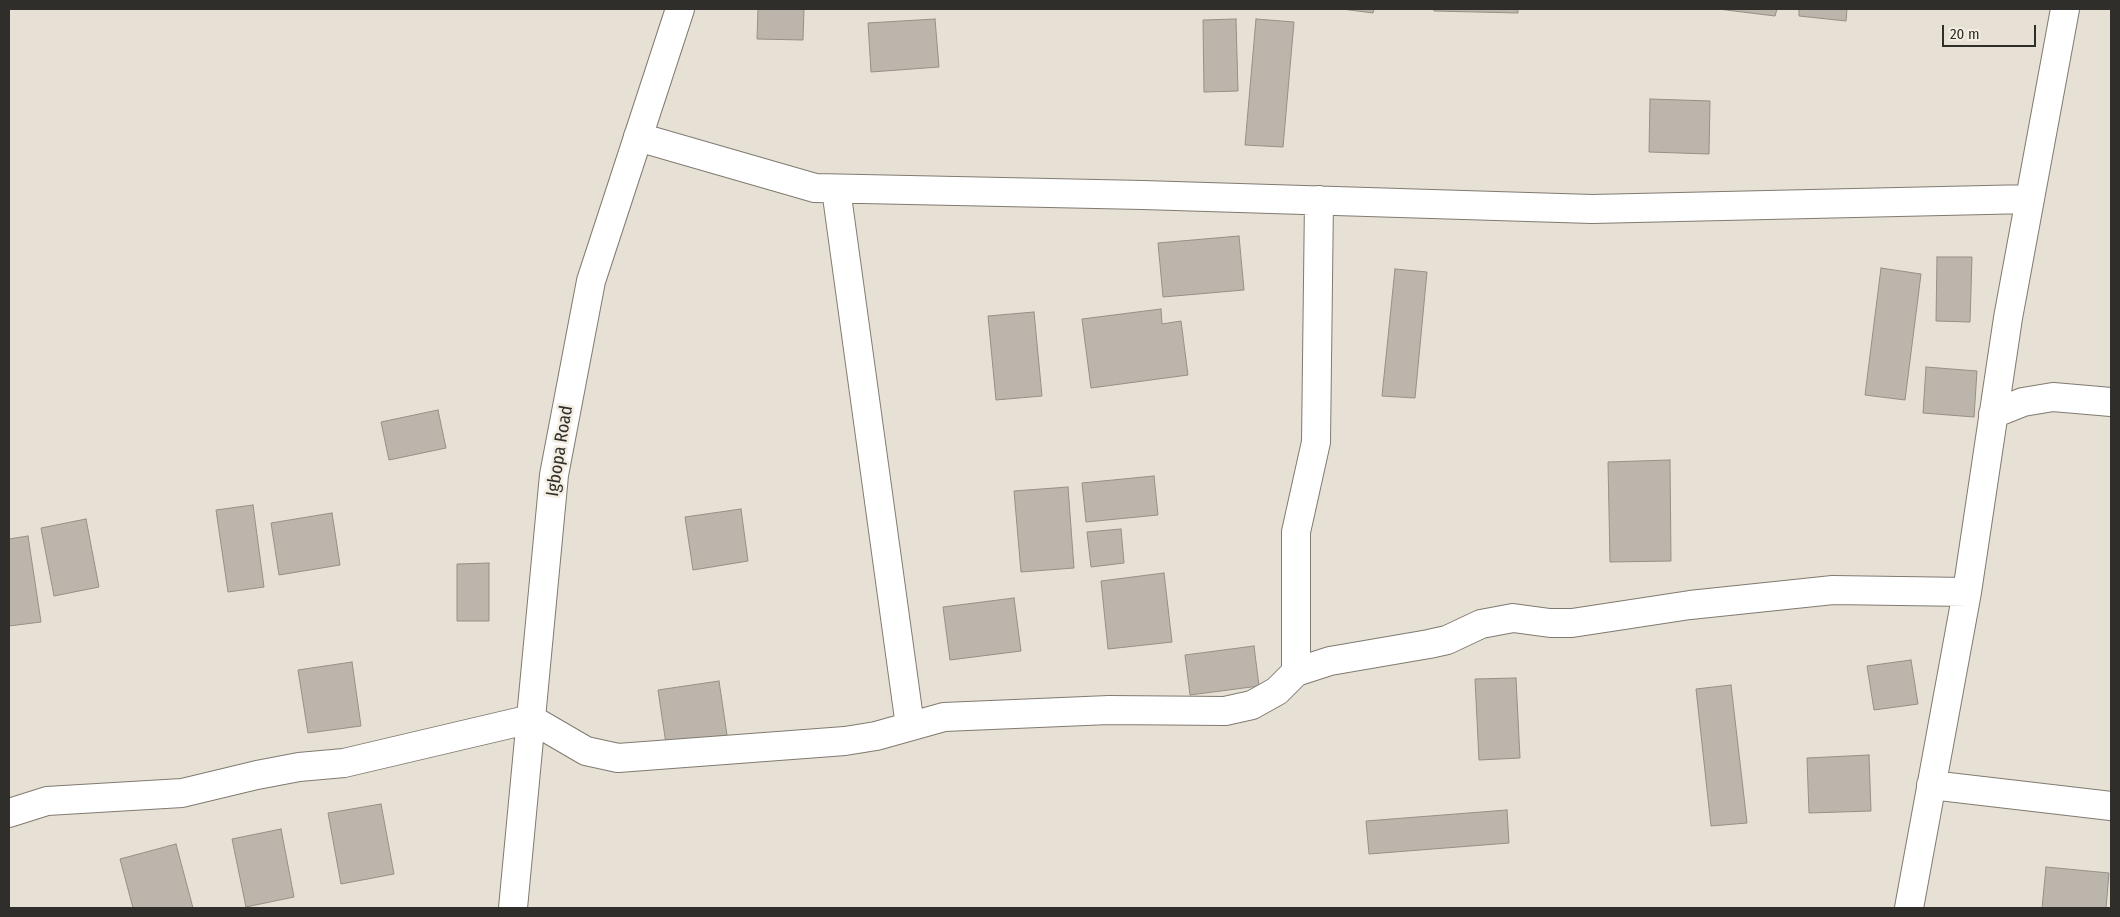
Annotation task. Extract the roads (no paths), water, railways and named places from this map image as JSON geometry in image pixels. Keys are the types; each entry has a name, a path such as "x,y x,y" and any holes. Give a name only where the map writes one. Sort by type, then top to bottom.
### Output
{"street":[{"name":"Igbopa Road","path":"513,908 556,465 591,281 680,9"},
{"path":"1909,908 1967,592 2008,318 2065,9"},
{"path":"638,137 815,188 836,189 1319,200 1592,209 2030,199"},
{"path":"836,189 910,726"},
{"path":"1296,672 1296,532 1316,442 1319,200"},
{"path":"1993,414 2023,402 2053,397 2111,402"},
{"path":"9,813 48,802 182,793 299,767 344,764 531,719 586,751 618,758 845,741 876,736 944,718 1109,710 1225,711 1252,705 1277,691 1296,672 1330,660 1447,640 1482,624 1513,618 1550,623 1572,623 1690,604 1833,590 1967,592"},
{"path":"1931,785 2111,806"}]}
